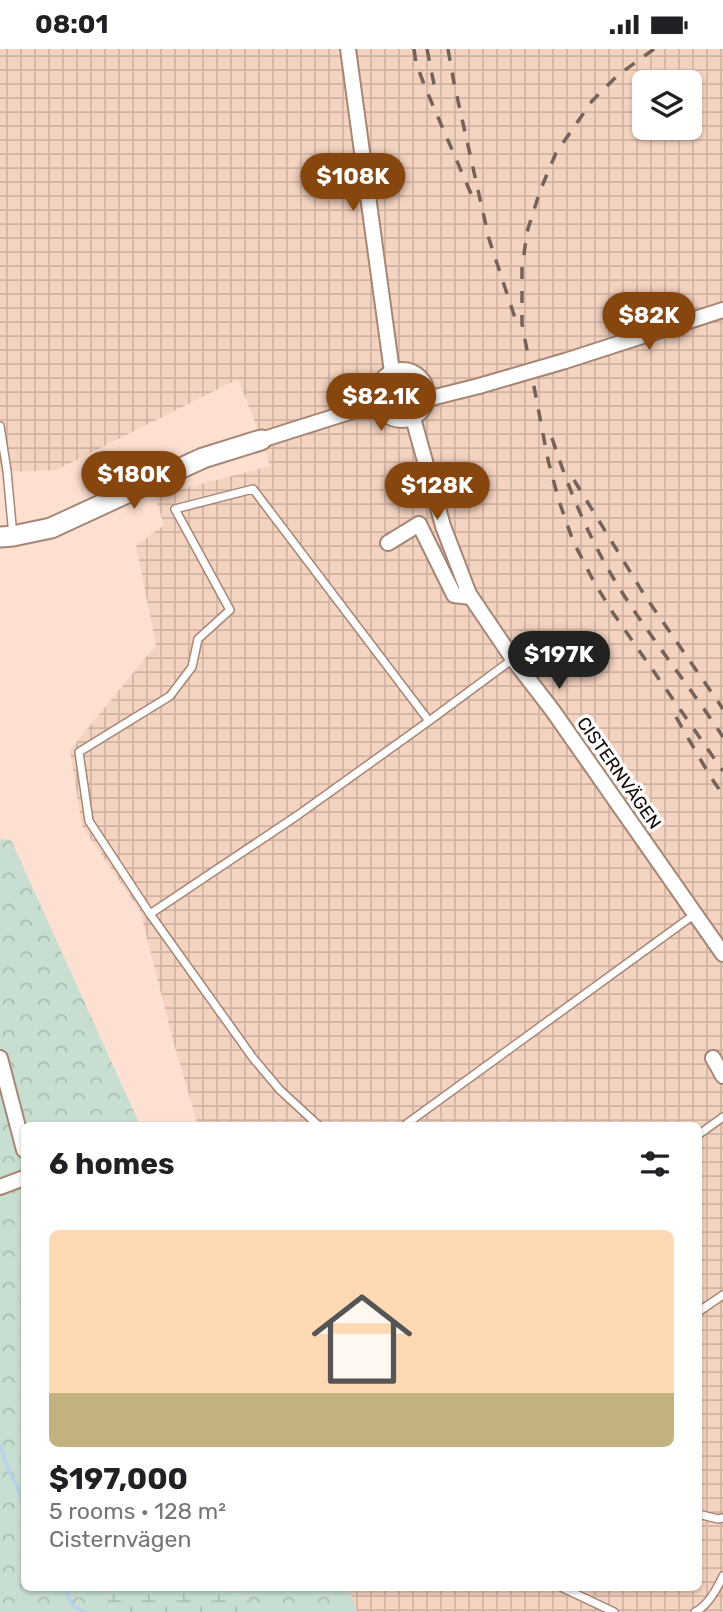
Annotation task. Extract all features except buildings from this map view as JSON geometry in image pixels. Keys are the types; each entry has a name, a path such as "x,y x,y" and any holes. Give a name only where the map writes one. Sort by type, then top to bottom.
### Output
{"main road":[{"path":"6,536 51,528 203,458 261,440"}],"street":[{"path":"348,49 392,372"},
{"path":"427,399 565,361 723,310"},
{"path":"407,371 414,373 424,384 427,399 420,413 413,418 396,420 388,417 377,403 377,388 385,376 392,372 407,371"},
{"path":"261,440 377,403"},
{"name":"CISTERNVÄGEN","path":"413,418 443,526 471,597 723,954"},
{"path":"388,543 419,524 454,595 471,597"},
{"path":"0,1058 21,1138"},
{"path":"713,1058 723,1076"},
{"path":"0,1187 21,1179"}],"lane":[{"path":"0,426 7,471 6,536"},
{"path":"315,1122 280,1090 254,1058 150,914 89,821 79,753 170,696 192,667 198,639 230,610 175,509 253,489 429,721"},
{"path":"150,914 298,815 513,659"},
{"path":"409,1122 695,913"},
{"path":"702,1132 723,1117"},
{"path":"702,1309 723,1296"},
{"path":"702,1515 723,1518"},
{"path":"695,1612 701,1609 718,1588 723,1576"},
{"path":"569,1591 614,1612"}],"shaded area":[{"path":"0,49 723,49 723,1612 357,1612 349,1591 702,1591 702,1122 197,1122 140,911 82,826 70,750 156,645 136,546 164,525 155,496 270,466 238,379 56,470 0,472"}],"green space":[{"path":"0,839 11,840 139,1122 21,1122 21,1591 111,1591 109,1612 0,1612"},
{"path":"111,1591 233,1591 270,1612 109,1612"},
{"path":"233,1591 349,1591 357,1612 270,1612"}],"waterway":[{"path":"0,1446 21,1496"},
{"path":"66,1591 73,1606 84,1612"}],"railway":[{"path":"414,49 425,87 472,196"},
{"path":"427,49 436,94"},
{"path":"448,49 489,239 517,324"},
{"path":"654,49 618,75 592,101 556,153 527,232 522,269 522,324 548,460 573,541 613,613 723,771"},
{"path":"552,438 584,521 615,581 723,737"},
{"path":"574,480 645,596 723,709"},
{"path":"676,717 723,795"}]}
